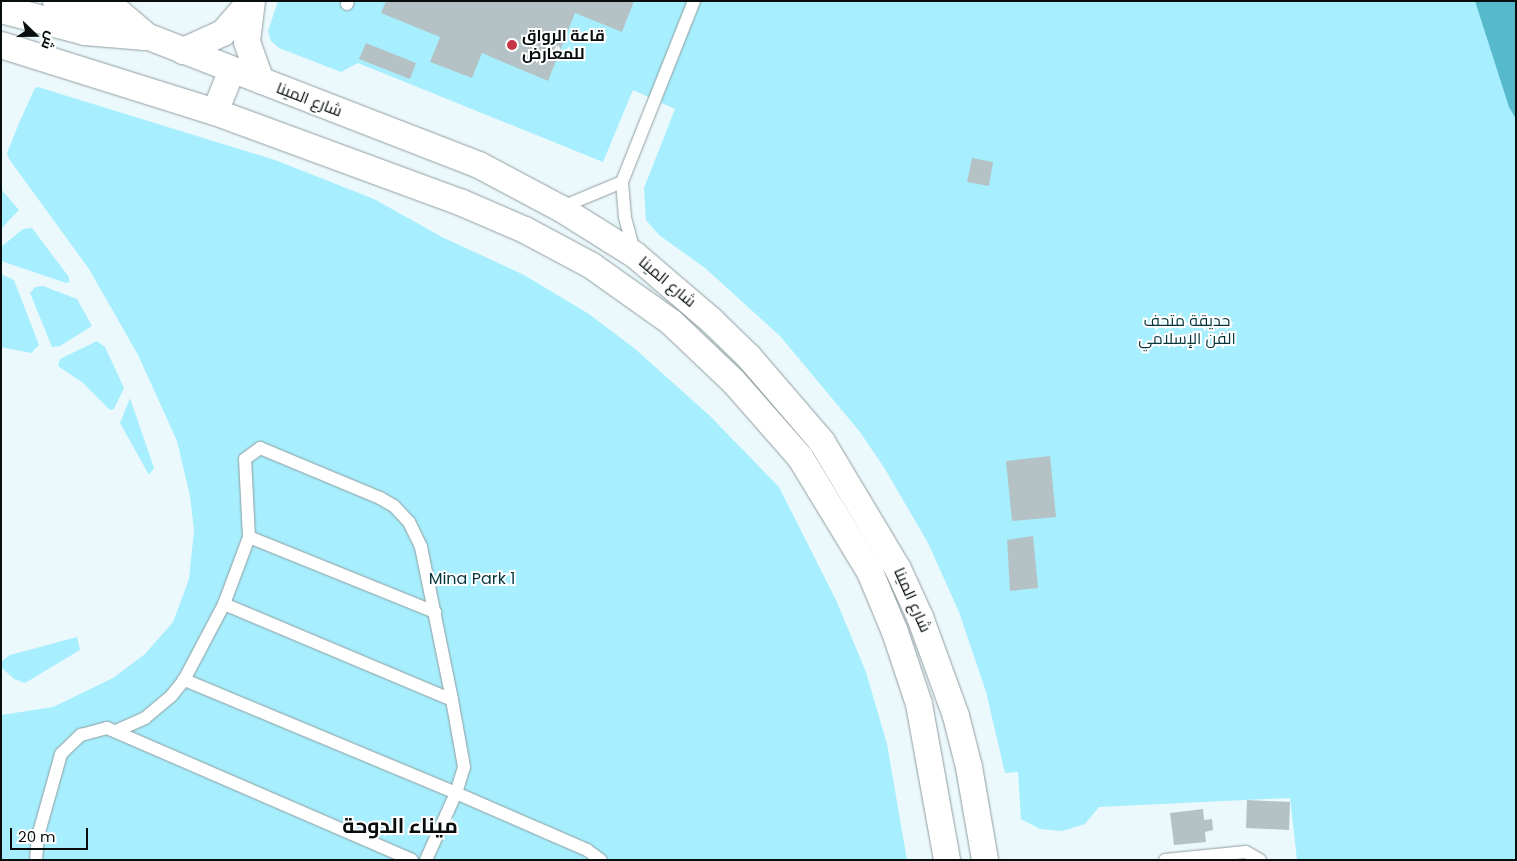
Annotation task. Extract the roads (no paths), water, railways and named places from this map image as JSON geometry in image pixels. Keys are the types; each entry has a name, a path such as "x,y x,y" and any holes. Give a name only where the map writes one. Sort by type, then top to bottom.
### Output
{"highway":[{"path":"104,1 145,36"},
{"path":"1,9 85,32 145,36"}],"street":[{"name":"شارع المينا","path":"56,1 480,166 560,208 635,255 712,321 783,395 822,442 873,523 920,617 940,666 969,767 985,860"},
{"path":"183,50 223,33 252,1"},
{"path":"252,1 247,42 261,81"},
{"name":"شارع المينا","path":"1,45 215,112 460,202 525,230 592,266 633,292 671,322 734,382 800,457 870,572 895,632 919,704 947,860"},
{"path":"215,112 232,70"}],"lane":[{"path":"635,255 625,218 622,182 694,1"},
{"path":"560,208 622,182"},
{"path":"116,731 146,718 184,680 224,604 249,537 245,459 260,448 394,506 409,522 421,547 464,767 456,793 426,860"},
{"path":"249,537 435,612"},
{"path":"224,604 452,700"},
{"path":"184,680 456,793 587,850 601,860"},
{"path":"36,860 38,836 61,754 81,735 107,728 412,860"},
{"path":"1165,860 1246,852 1260,860"}],"place":[{"name":"قاعة الرواق للمعارض","path":"512,45"}],"district":[{"name":"ميناء الدوحة","path":"400,826"}],"park label":[{"name":"حديقة متحف الفن الإسلامي","path":"1187,330"},
{"name":"Mina Park 1","path":"472,579"}]}
